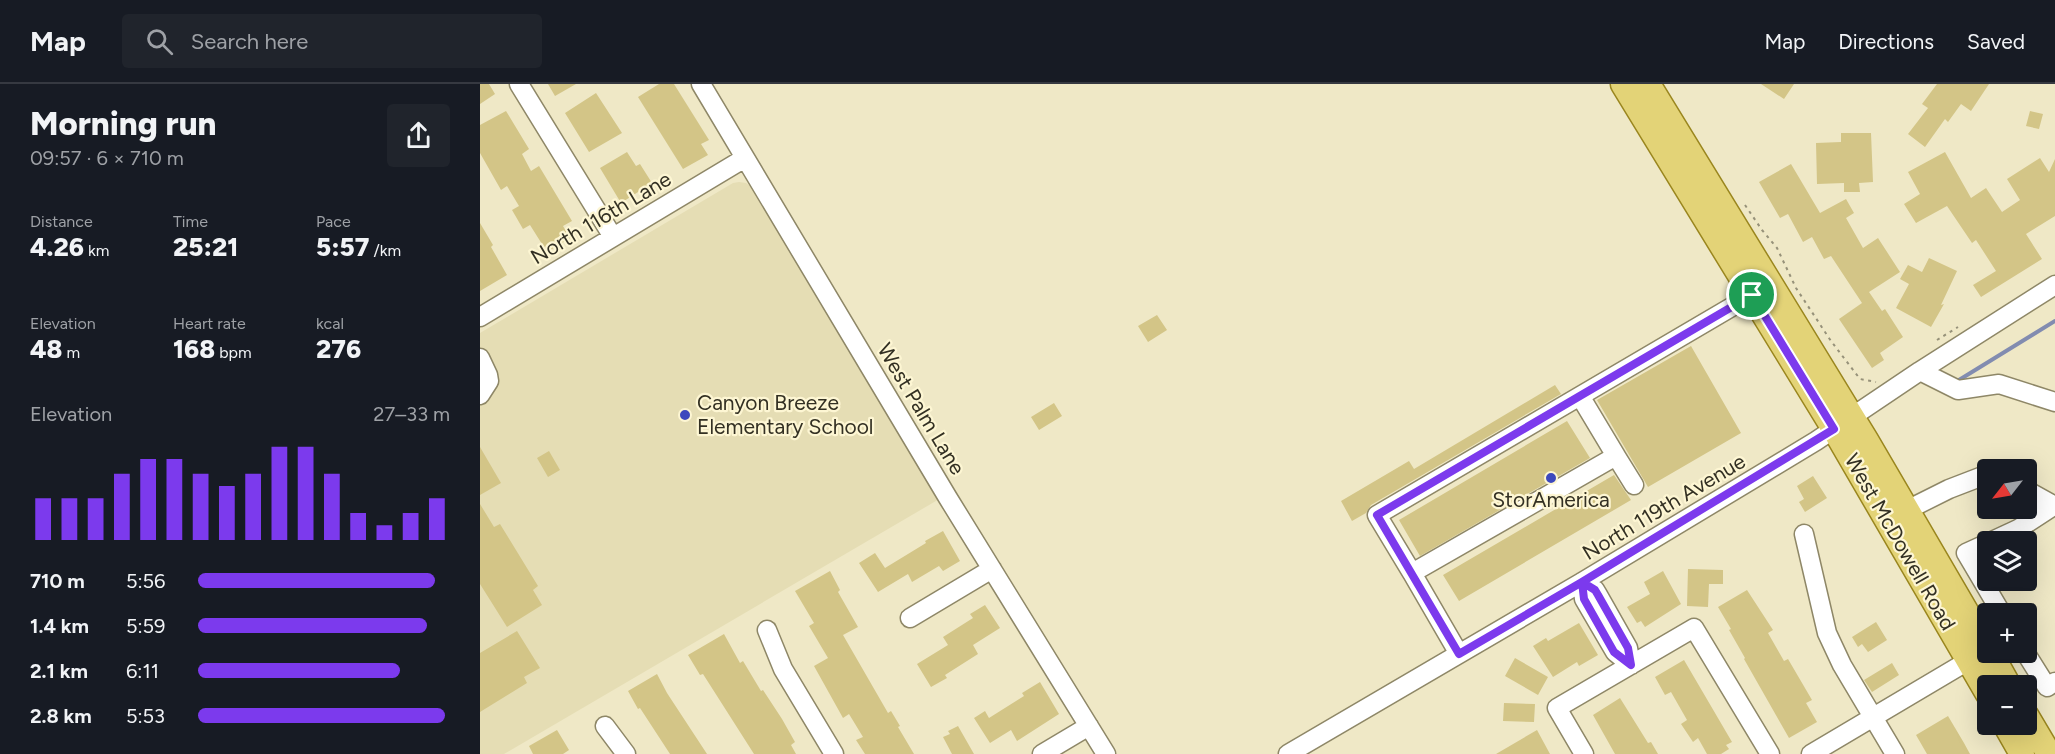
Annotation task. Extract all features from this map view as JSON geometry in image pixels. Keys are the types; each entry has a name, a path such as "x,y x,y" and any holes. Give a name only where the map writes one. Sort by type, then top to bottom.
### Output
{"main road":[{"name":"West McDowell Road","path":"1623,84 1752,295 1907,510 1977,642"},
{"name":"West McDowell Road","path":"1648,84 1743,241 1843,423 1977,643"},
{"name":"West McDowell Road","path":"1991,663 2000,675"},
{"path":"2024,735 2041,745"}],"street":[{"path":"519,84 613,237"},
{"name":"West Palm Lane","path":"701,84 992,569 1106,754"},
{"name":"North 116th Lane","path":"480,316 745,158"},
{"name":"North 119th Avenue","path":"1288,754 1582,582 1843,423 2055,285"},
{"path":"1459,654 1377,515 1752,295"},
{"path":"480,358 489,381 480,395"},
{"path":"1920,371 1958,390 1999,384 2055,402"},
{"path":"1580,396 1634,485"},
{"path":"1412,573 1616,456"},
{"path":"1907,510 1977,478"},
{"path":"2014,531 2055,506 2037,496"},
{"path":"1804,534 1827,633 1842,665 1895,754"},
{"path":"1977,547 1966,552 1977,571"},
{"path":"910,618 992,569"},
{"path":"1582,582 1584,599 1614,652 1631,665"},
{"path":"1584,754 1557,708 1694,628 1770,754"},
{"path":"767,630 783,669 834,754"},
{"path":"1811,754 1977,656"},
{"path":"2032,663 2047,687 2055,682"},
{"path":"605,726 626,754"},
{"path":"1042,754 1089,726"}],"path":[{"path":"1744,204 1777,248 1796,288 1831,341 1860,379 1876,382"},
{"path":"1931,345 1951,331 1965,325"}],"shaded area":[{"name":"Canyon Breeze Elementary School","path":"739,182 752,187 941,498 504,754 480,754 480,333 733,183"}],"building":[{"path":"480,84 489,84 495,94 480,104"},
{"path":"548,84 576,84 555,96"},
{"path":"659,84 674,84 709,140 701,144 708,155 683,169 638,97"},
{"path":"1761,84 1794,84 1784,99"},
{"path":"1937,84 1989,84 1971,111 1961,104 1948,122 1945,119 1925,147 1908,134 1928,108 1922,104"},
{"path":"596,93 622,133 589,152 565,113"},
{"path":"506,111 529,149 522,154 531,171 539,166 572,221 563,226 570,238 547,252 530,225 523,229 512,210 519,206 507,186 501,190 480,153 480,125"},
{"path":"2030,111 2043,114 2039,129 2026,126"},
{"path":"1841,133 1871,133 1873,182 1859,183 1860,192 1844,192 1844,183 1817,184 1816,143 1841,142"},
{"path":"627,152 636,166 640,164 652,183 621,203 600,168"},
{"path":"1945,152 1971,198 1986,188 2002,212 2020,200 2007,179 2040,158 2049,172 2055,159 2055,216 2026,234 2042,259 1981,297 1973,285 1996,271 1976,240 1972,243 1947,206 1916,223 1904,204 1920,194 1908,172"},
{"path":"1791,164 1820,213 1846,199 1854,213 1846,218 1863,248 1878,238 1900,272 1869,292 1882,311 1885,309 1903,337 1880,353 1884,360 1872,368 1839,319 1862,303 1831,256 1824,259 1812,237 1803,242 1788,214 1780,218 1759,182"},
{"path":"480,223 507,275 480,291"},
{"path":"1929,258 1957,271 1941,305 1944,304 1931,327 1896,308 1909,284 1900,279 1908,265 1922,272"},
{"path":"1157,315 1167,330 1148,342 1138,326"},
{"path":"1691,346 1741,433 1648,487 1597,400"},
{"path":"1555,385 1561,394 1371,505 1366,513 1352,521 1341,501 1409,461 1414,469"},
{"path":"1054,403 1062,416 1039,430 1031,417"},
{"path":"1567,421 1590,458 1420,556 1399,520"},
{"path":"480,447 501,483 480,495"},
{"path":"549,451 560,470 548,477 537,458"},
{"path":"1614,475 1631,500 1459,601 1443,575"},
{"path":"1813,476 1827,498 1805,512 1799,502 1804,499 1797,486"},
{"path":"480,504 494,527 500,524 538,586 533,590 542,605 507,627 480,584"},
{"path":"943,531 960,561 943,571 939,566 912,582 908,574 878,592 859,563 875,553 885,568"},
{"path":"1688,569 1723,570 1723,584 1709,584 1708,607 1687,606"},
{"path":"830,571 840,590 838,592 858,627 843,635 888,713 891,711 900,726 898,727 914,754 865,754 856,740 863,737 849,714 843,718 814,666 828,658 809,626 814,623 795,591"},
{"path":"1663,571 1681,604 1645,627 1641,621 1637,623 1627,607 1650,594 1644,582"},
{"path":"1747,590 1773,630 1768,633 1784,661 1788,659 1812,700 1806,703 1817,722 1789,738 1744,659 1718,607"},
{"path":"985,605 1000,628 973,645 978,654 945,675 947,678 931,687 917,664 948,645 943,637 973,618 970,614"},
{"path":"1876,622 1887,640 1868,652 1862,644 1858,647 1852,637"},
{"path":"1579,623 1598,655 1579,666 1577,662 1553,677 1533,646 1546,638 1548,641"},
{"path":"517,631 540,668 524,677 527,683 480,712 480,653"},
{"path":"724,634 740,663 743,661 761,691 763,690 782,719 795,742 791,745 796,754 754,754 703,674 700,675 688,655"},
{"path":"1515,658 1548,677 1538,695 1505,676"},
{"path":"1684,660 1732,742 1726,745 1729,749 1721,754 1707,754 1698,738 1693,742 1681,724 1687,720 1671,692 1665,695 1655,677"},
{"path":"1892,663 1899,675 1872,692 1864,680"},
{"path":"657,674 707,754 670,754 640,708 638,709 628,691"},
{"path":"1040,682 1059,714 1017,741 1011,730 990,743 974,718 985,711 989,718 1024,696 1022,693"},
{"path":"1620,698 1648,743 1651,742 1658,754 1615,754 1593,715"},
{"path":"1504,703 1535,704 1534,722 1503,721"},
{"path":"1948,716 1970,754 1927,754 1916,735"},
{"path":"958,726 974,754 952,754 943,737 950,734 948,731"},
{"path":"557,730 569,750 563,754 533,754 529,746"},
{"path":"1537,730 1550,754 1496,754"}],"waterway":[{"path":"1959,380 2055,321"}],"place":[{"name":"Canyon Breeze Elementary School","path":"685,415"},
{"name":"StorAmerica","path":"1551,478"}],"route":[{"path":"1752,295 1377,515 1459,654 1582,582 1584,599 1614,652 1631,665 1628,648 1598,595 1595,590 1582,582 1834,429 1752,295"}]}
